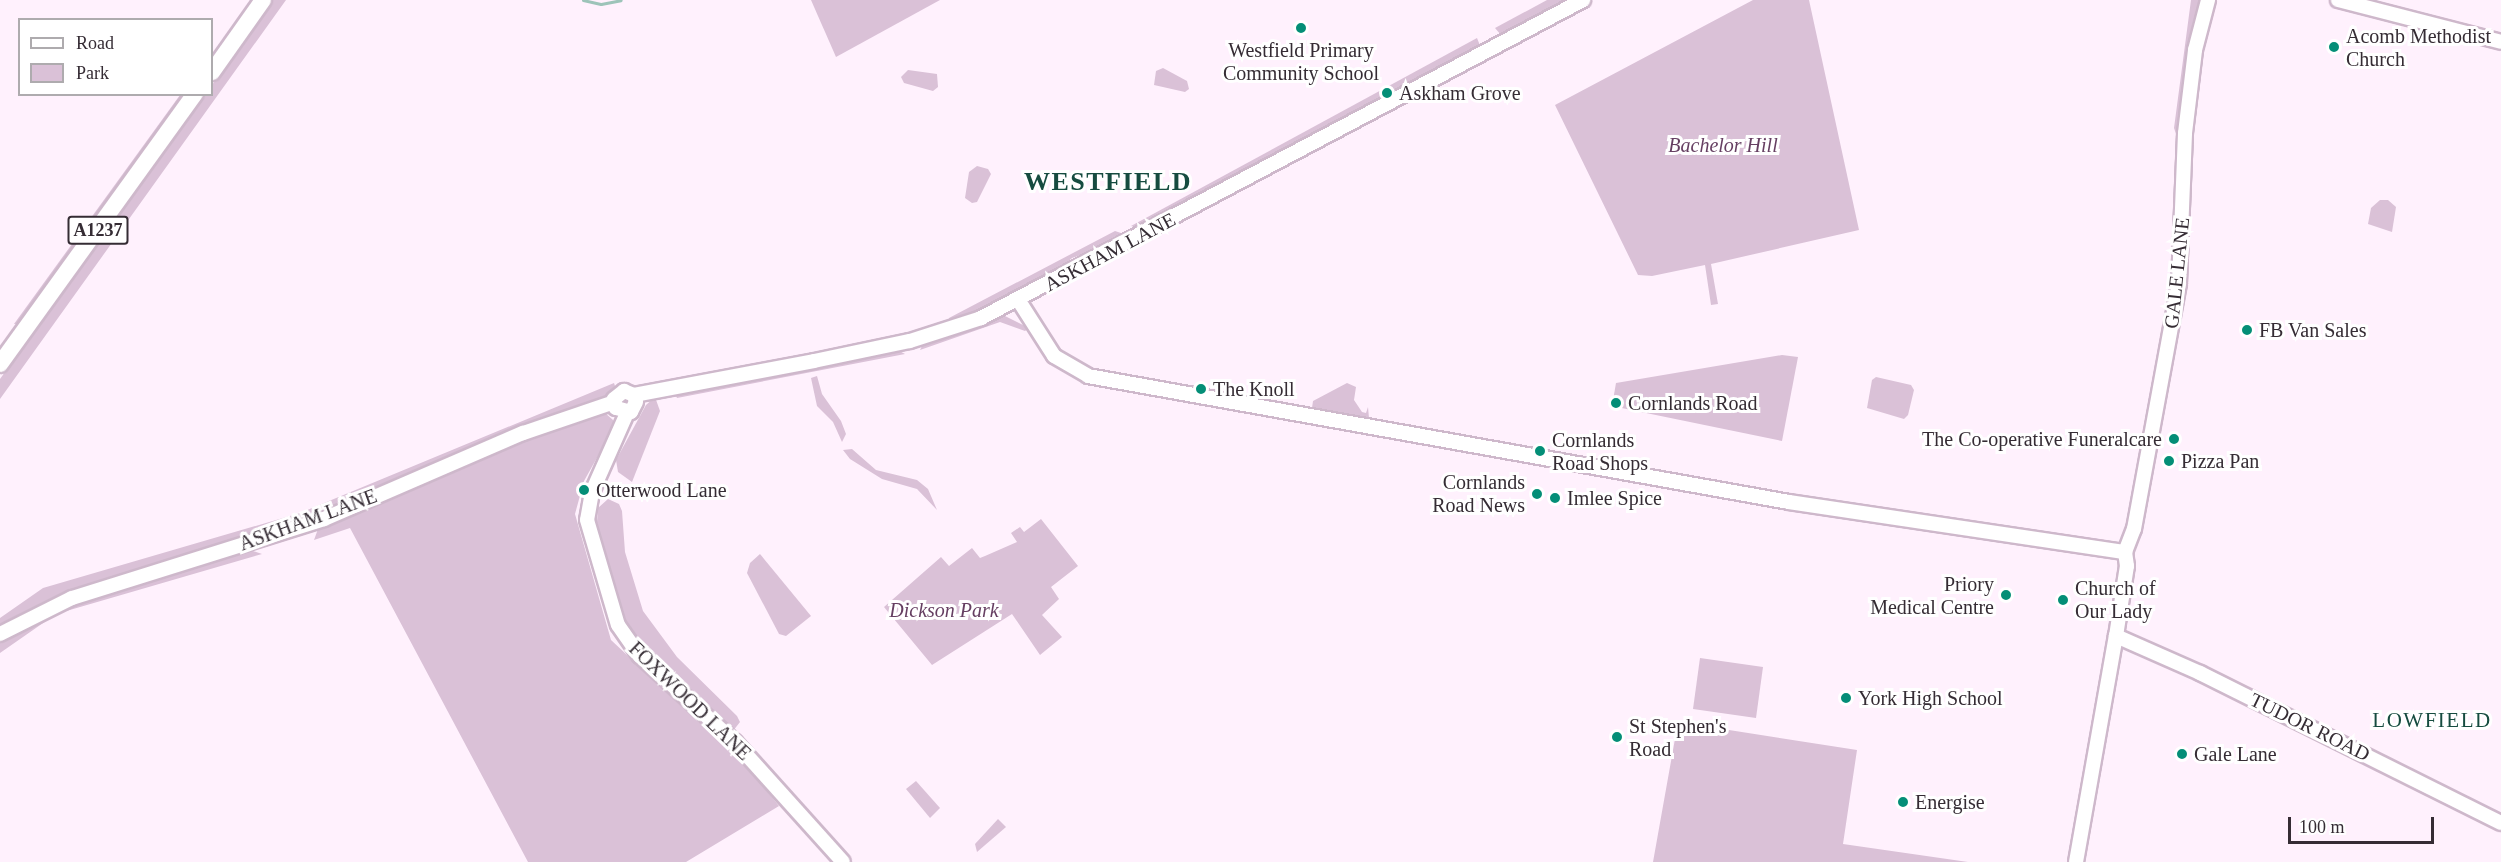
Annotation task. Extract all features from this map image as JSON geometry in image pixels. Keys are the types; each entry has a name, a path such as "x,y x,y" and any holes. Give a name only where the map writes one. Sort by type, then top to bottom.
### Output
{"highway":[{"path":"213,71 263,0"},
{"name":"A1237","path":"0,364 194,96"}],"street":[{"name":"ASKHAM LANE","path":"0,633 92,590 324,519 523,433 614,402 621,392 634,396 910,341 966,324 1019,301 1583,0"},
{"name":"GALE LANE","path":"2076,862 2116,636 2127,566 2125,552 2134,530 2179,283 2187,122 2195,50 2208,0"},
{"path":"2338,0 2501,42"},
{"path":"1019,301 1054,356 1088,376 1789,502 2125,552"},
{"path":"614,402 618,411 627,413 636,406 634,396"},
{"name":"FOXWOOD LANE","path":"627,413 592,492 587,520 618,625 640,656 735,742 843,862"},
{"name":"TUDOR ROAD","path":"2116,636 2177,661 2501,823"}],"green space":[{"path":"272,0 286,0 0,399 0,379 204,96 213,96 213,84"},
{"path":"811,0 940,0 836,57"},
{"path":"1547,0 1574,0 1509,34 1501,35 1495,28"},
{"name":"Bachelor Hill","path":"1753,0 1809,0 1859,230 1711,264 1718,304 1711,305 1705,265 1652,276 1638,275 1555,105"},
{"path":"2191,0 2200,0 2182,89 2178,140 2174,128"},
{"path":"1477,38 1481,48 1141,229 1131,226"},
{"path":"1163,68 1187,81 1189,89 1185,92 1154,85 1156,71"},
{"path":"908,70 937,74 938,87 933,91 904,83 901,77"},
{"path":"179,96 185,96 21,324 14,324"},
{"path":"977,166 988,169 991,174 977,202 972,203 965,198 969,172"},
{"path":"2380,200 2388,200 2396,207 2392,232 2368,224 2371,208"},
{"path":"1115,231 1121,233 1120,238 1107,247 1072,258 1051,277 949,326 949,318"},
{"path":"1003,315 1029,328 1025,331 1000,322 920,350 923,344"},
{"path":"896,349 905,354 677,398 675,394"},
{"path":"1782,355 1798,357 1782,441 1612,406 1616,383"},
{"path":"817,376 822,394 841,421 846,434 842,442 833,422 817,406 811,378"},
{"path":"1876,377 1911,385 1914,390 1908,415 1904,419 1867,408 1872,380"},
{"path":"614,383 616,389 603,400 332,511 84,589 0,624 0,618 43,588 300,513"},
{"path":"1347,383 1356,387 1354,400 1362,412 1366,413 1368,407 1369,418 1312,408 1313,401"},
{"path":"655,397 660,411 632,482 618,472 616,460 646,405"},
{"path":"604,412 613,420 613,429 584,481 575,514 611,640 750,770 779,806 686,862 528,862 350,528 314,540 318,529 330,523 560,425"},
{"path":"852,449 876,470 917,480 928,489 937,510 917,489 882,479 850,459 843,450"},
{"path":"608,499 619,504 622,511 625,552 643,611 677,657 737,716 740,722 733,731 633,637 620,612 596,534 598,508"},
{"name":"Dickson Park","path":"1041,519 1078,566 1051,587 1059,599 1042,615 1062,637 1040,655 1012,614 932,665 884,607 941,557 949,566 972,548 980,558 1017,542 1011,533 1020,527 1024,532"},
{"path":"247,549 262,554 56,614 0,653 0,641 54,609"},
{"path":"760,554 811,616 786,636 779,634 747,573 750,563"},
{"path":"1700,658 1763,667 1756,718 1693,709"},
{"path":"1678,722 1857,750 1843,844 1968,862 1653,862"},
{"path":"916,781 940,808 930,818 906,789"},
{"path":"998,819 1006,827 977,852 975,844"}],"waterway":[{"path":"583,0 601,4 621,0"}],"place":[{"name":"Westfield Primary Community School","path":"1301,28"},
{"name":"Acomb Methodist Church","path":"2334,47"},
{"name":"Askham Grove","path":"1387,93"},
{"name":"FB Van Sales","path":"2247,330"},
{"name":"The Knoll","path":"1201,389"},
{"name":"Cornlands Road","path":"1616,403"},
{"name":"The Co-operative Funeralcare","path":"2174,439"},
{"name":"Cornlands Road Shops","path":"1540,451"},
{"name":"Pizza Pan","path":"2169,461"},
{"name":"Otterwood Lane","path":"584,490"},
{"name":"Cornlands Road News","path":"1537,494"},
{"name":"Imlee Spice","path":"1555,498"},
{"name":"Priory Medical Centre","path":"2006,595"},
{"name":"Church of Our Lady","path":"2063,600"},
{"name":"York High School","path":"1846,698"},
{"name":"St Stephen's Road","path":"1617,737"},
{"name":"Gale Lane","path":"2182,754"},
{"name":"Energise","path":"1903,802"}],"district":[{"name":"WESTFIELD","path":"1108,182"},
{"name":"LOWFIELD","path":"2432,720"}]}
